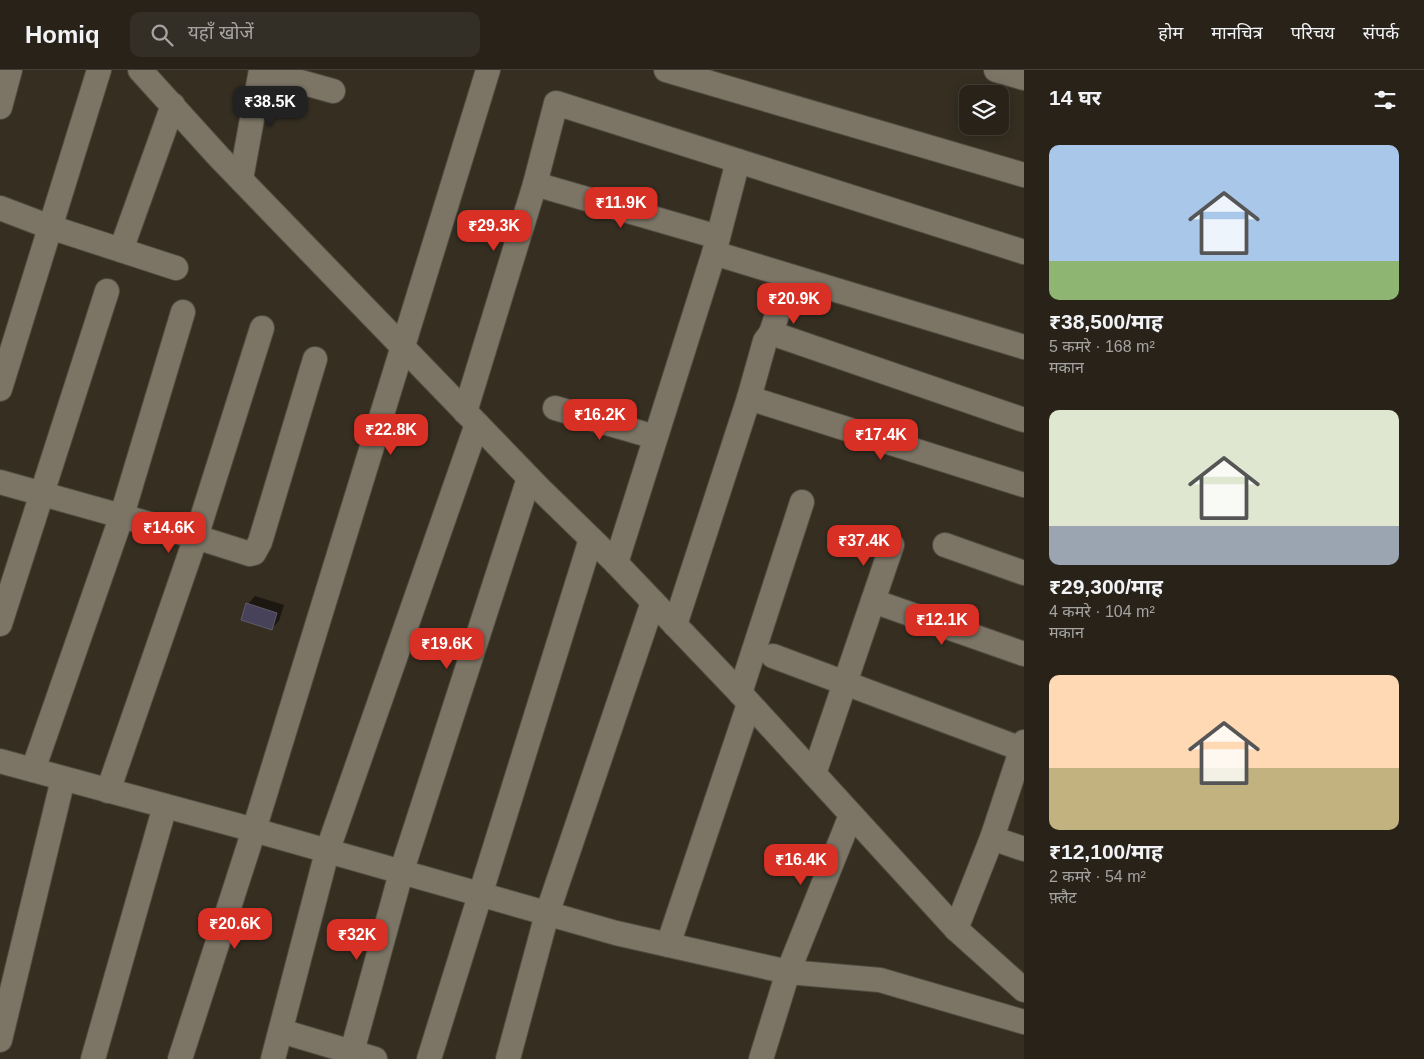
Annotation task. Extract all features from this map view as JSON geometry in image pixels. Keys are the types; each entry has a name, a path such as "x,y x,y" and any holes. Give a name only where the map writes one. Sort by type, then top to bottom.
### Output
{"street":[{"path":"0,107 10,70"},
{"path":"0,389 98,70"},
{"path":"240,179 261,70 333,91"},
{"path":"180,1059 254,830 404,348 488,70"},
{"path":"666,70 1024,175"},
{"path":"996,70 1024,78"},
{"path":"152,75 173,105 240,179 471,418 616,563 745,699 956,929 1024,990"},
{"path":"273,1059 327,852 471,418 556,103 1024,252"},
{"path":"121,250 173,105"},
{"path":"616,563 716,245 738,161"},
{"path":"535,184 1024,347"},
{"path":"0,208 50,227 176,268"},
{"path":"0,624 107,292"},
{"path":"675,625 749,398 765,341 771,333 780,306"},
{"path":"33,770 122,515 184,312"},
{"path":"108,791 196,537 262,328"},
{"path":"771,333 1024,420"},
{"path":"0,482 122,515 250,554 254,553 260,542 315,359"},
{"path":"749,398 1024,485"},
{"path":"555,408 655,437"},
{"path":"351,1056 401,873 530,478"},
{"path":"668,945 745,699 802,502"},
{"path":"430,1059 479,895 591,539"},
{"path":"814,774 892,545"},
{"path":"945,545 1024,574"},
{"path":"873,601 1024,654"},
{"path":"508,1059 547,914 653,602"},
{"path":"773,656 1023,747 992,838 956,929"},
{"path":"0,761 254,830 616,933 788,972 880,980 1024,1022"},
{"path":"0,1040 63,779"},
{"path":"93,1059 165,806"},
{"path":"761,1059 788,972 851,815"},
{"path":"992,838 1024,849"},
{"path":"281,1031 351,1056 375,1059"}],"building":[{"path":"246,603 277,613 272,630 241,620"}]}
